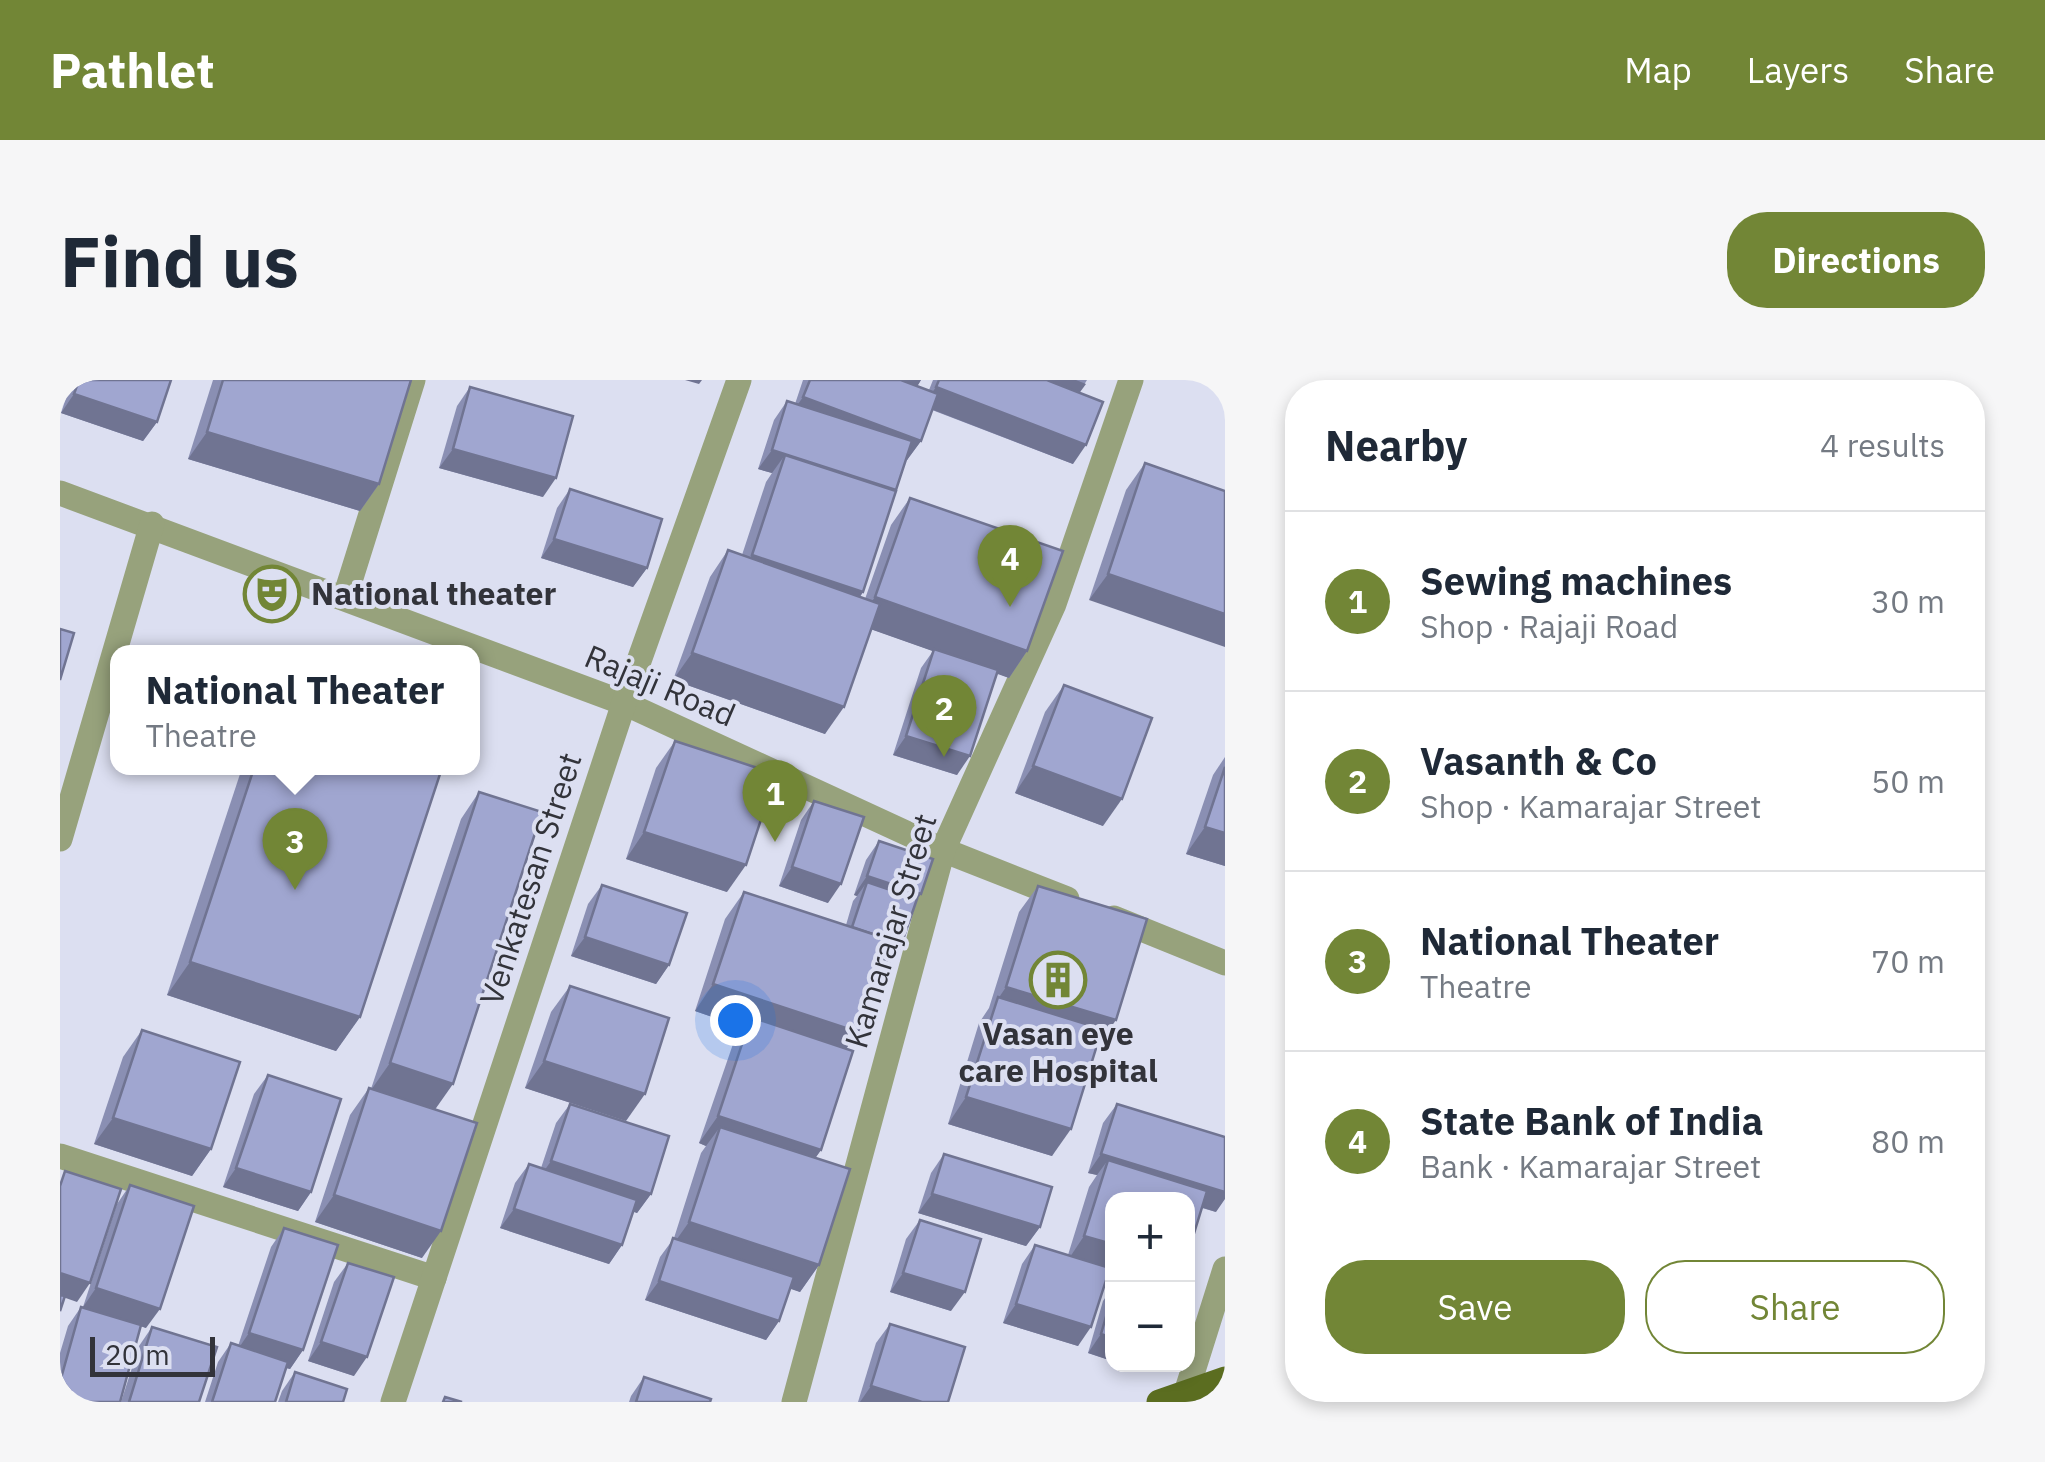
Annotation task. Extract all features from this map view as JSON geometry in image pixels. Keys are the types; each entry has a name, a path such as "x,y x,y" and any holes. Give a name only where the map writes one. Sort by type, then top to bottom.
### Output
{"main road":[{"path":"1159,1402 1225,1379"}],"street":[{"path":"345,597 414,380"},
{"name":"Venkatesan Street","path":"393,1402 624,702 739,380"},
{"name":"Kamarajar Street","path":"794,1402 943,850 1054,604 1131,380"},
{"name":"Rajaji Road","path":"60,493 473,645"},
{"path":"117,645 152,524"},
{"name":"Rajaji Road","path":"480,648 624,702 943,850 1225,963"},
{"path":"60,839 110,668"},
{"path":"60,1156 434,1278"},
{"path":"1186,1393 1225,1270"}],"building":[{"path":"79,380 171,380 157,422 74,394"},
{"path":"223,380 411,380 379,484 207,432"},
{"path":"810,380 901,380 938,394 921,441 803,397"},
{"path":"939,380 1047,380 1103,402 1086,445 936,387"},
{"path":"470,387 573,416 556,478 453,449"},
{"path":"787,401 912,441 896,490 772,450"},
{"path":"785,455 896,491 863,592 752,555"},
{"path":"1145,463 1225,491 1225,614 1108,574"},
{"path":"570,489 662,519 647,568 554,539"},
{"path":"910,498 1063,551 1027,651 875,597"},
{"path":"728,550 880,604 844,707 692,653"},
{"path":"60,629 74,633 60,680"},
{"path":"934,649 998,670 970,756 906,736"},
{"path":"1064,685 1152,718 1122,799 1033,766"},
{"path":"675,741 776,774 746,865 644,832"},
{"path":"1225,767 1225,833 1205,827"},
{"path":"252,775 440,775 360,1017 190,962"},
{"path":"479,792 542,812 453,1084 390,1063"},
{"path":"814,801 864,817 841,884 792,867"},
{"path":"879,841 933,859 921,894 867,876"},
{"path":"867,882 917,899 900,948 887,943 888,939 852,927"},
{"path":"602,885 687,913 669,965 585,937"},
{"name":"Vasan eye care Hospital","path":"1038,886 1147,919 1116,1020 1006,987"},
{"path":"744,892 888,939 858,1032 713,984"},
{"path":"570,986 669,1018 645,1094 544,1061"},
{"path":"998,997 1102,1029 1071,1129 966,1097"},
{"path":"751,1017 853,1051 821,1150 718,1116"},
{"path":"142,1030 240,1062 211,1149 113,1118"},
{"path":"268,1075 341,1099 311,1192 236,1168"},
{"path":"369,1088 477,1123 441,1231 334,1195"},
{"path":"570,1104 669,1136 651,1194 551,1161"},
{"path":"1117,1104 1225,1137 1225,1192 1101,1154"},
{"path":"720,1127 850,1169 819,1265 689,1222"},
{"path":"944,1154 1052,1187 1040,1227 932,1194"},
{"path":"1108,1160 1207,1191 1195,1230 1195,1192 1105,1192 1105,1242 1084,1236"},
{"path":"529,1164 637,1200 622,1245 514,1209"},
{"path":"65,1171 121,1189 90,1283 60,1273 60,1186"},
{"path":"130,1185 194,1206 160,1309 96,1288"},
{"path":"920,1220 981,1239 965,1292 903,1273"},
{"path":"284,1228 338,1245 303,1350 249,1333"},
{"path":"673,1238 794,1277 779,1321 659,1281"},
{"path":"1035,1245 1105,1266 1105,1284 1091,1327 1016,1304"},
{"path":"348,1263 394,1277 367,1357 321,1342"},
{"path":"81,1307 141,1325 120,1402 60,1398 60,1382"},
{"path":"890,1324 965,1347 948,1402 922,1402 871,1386"},
{"path":"152,1327 217,1347 199,1402 129,1402"},
{"path":"231,1343 288,1362 275,1402 212,1402"},
{"path":"295,1372 347,1389 343,1402 286,1402"},
{"path":"644,1377 711,1399 710,1402 636,1402"}],"place":[{"name":"National theater","path":"272,594"},
{"name":"State Bank of India","path":"1010,607"},
{"name":"Vasanth & Co","path":"944,757"},
{"name":"Sewing machines","path":"775,842"},
{"name":"National Theater","path":"295,890"},
{"name":"Vasan eye care Hospital","path":"1058,980"}]}
